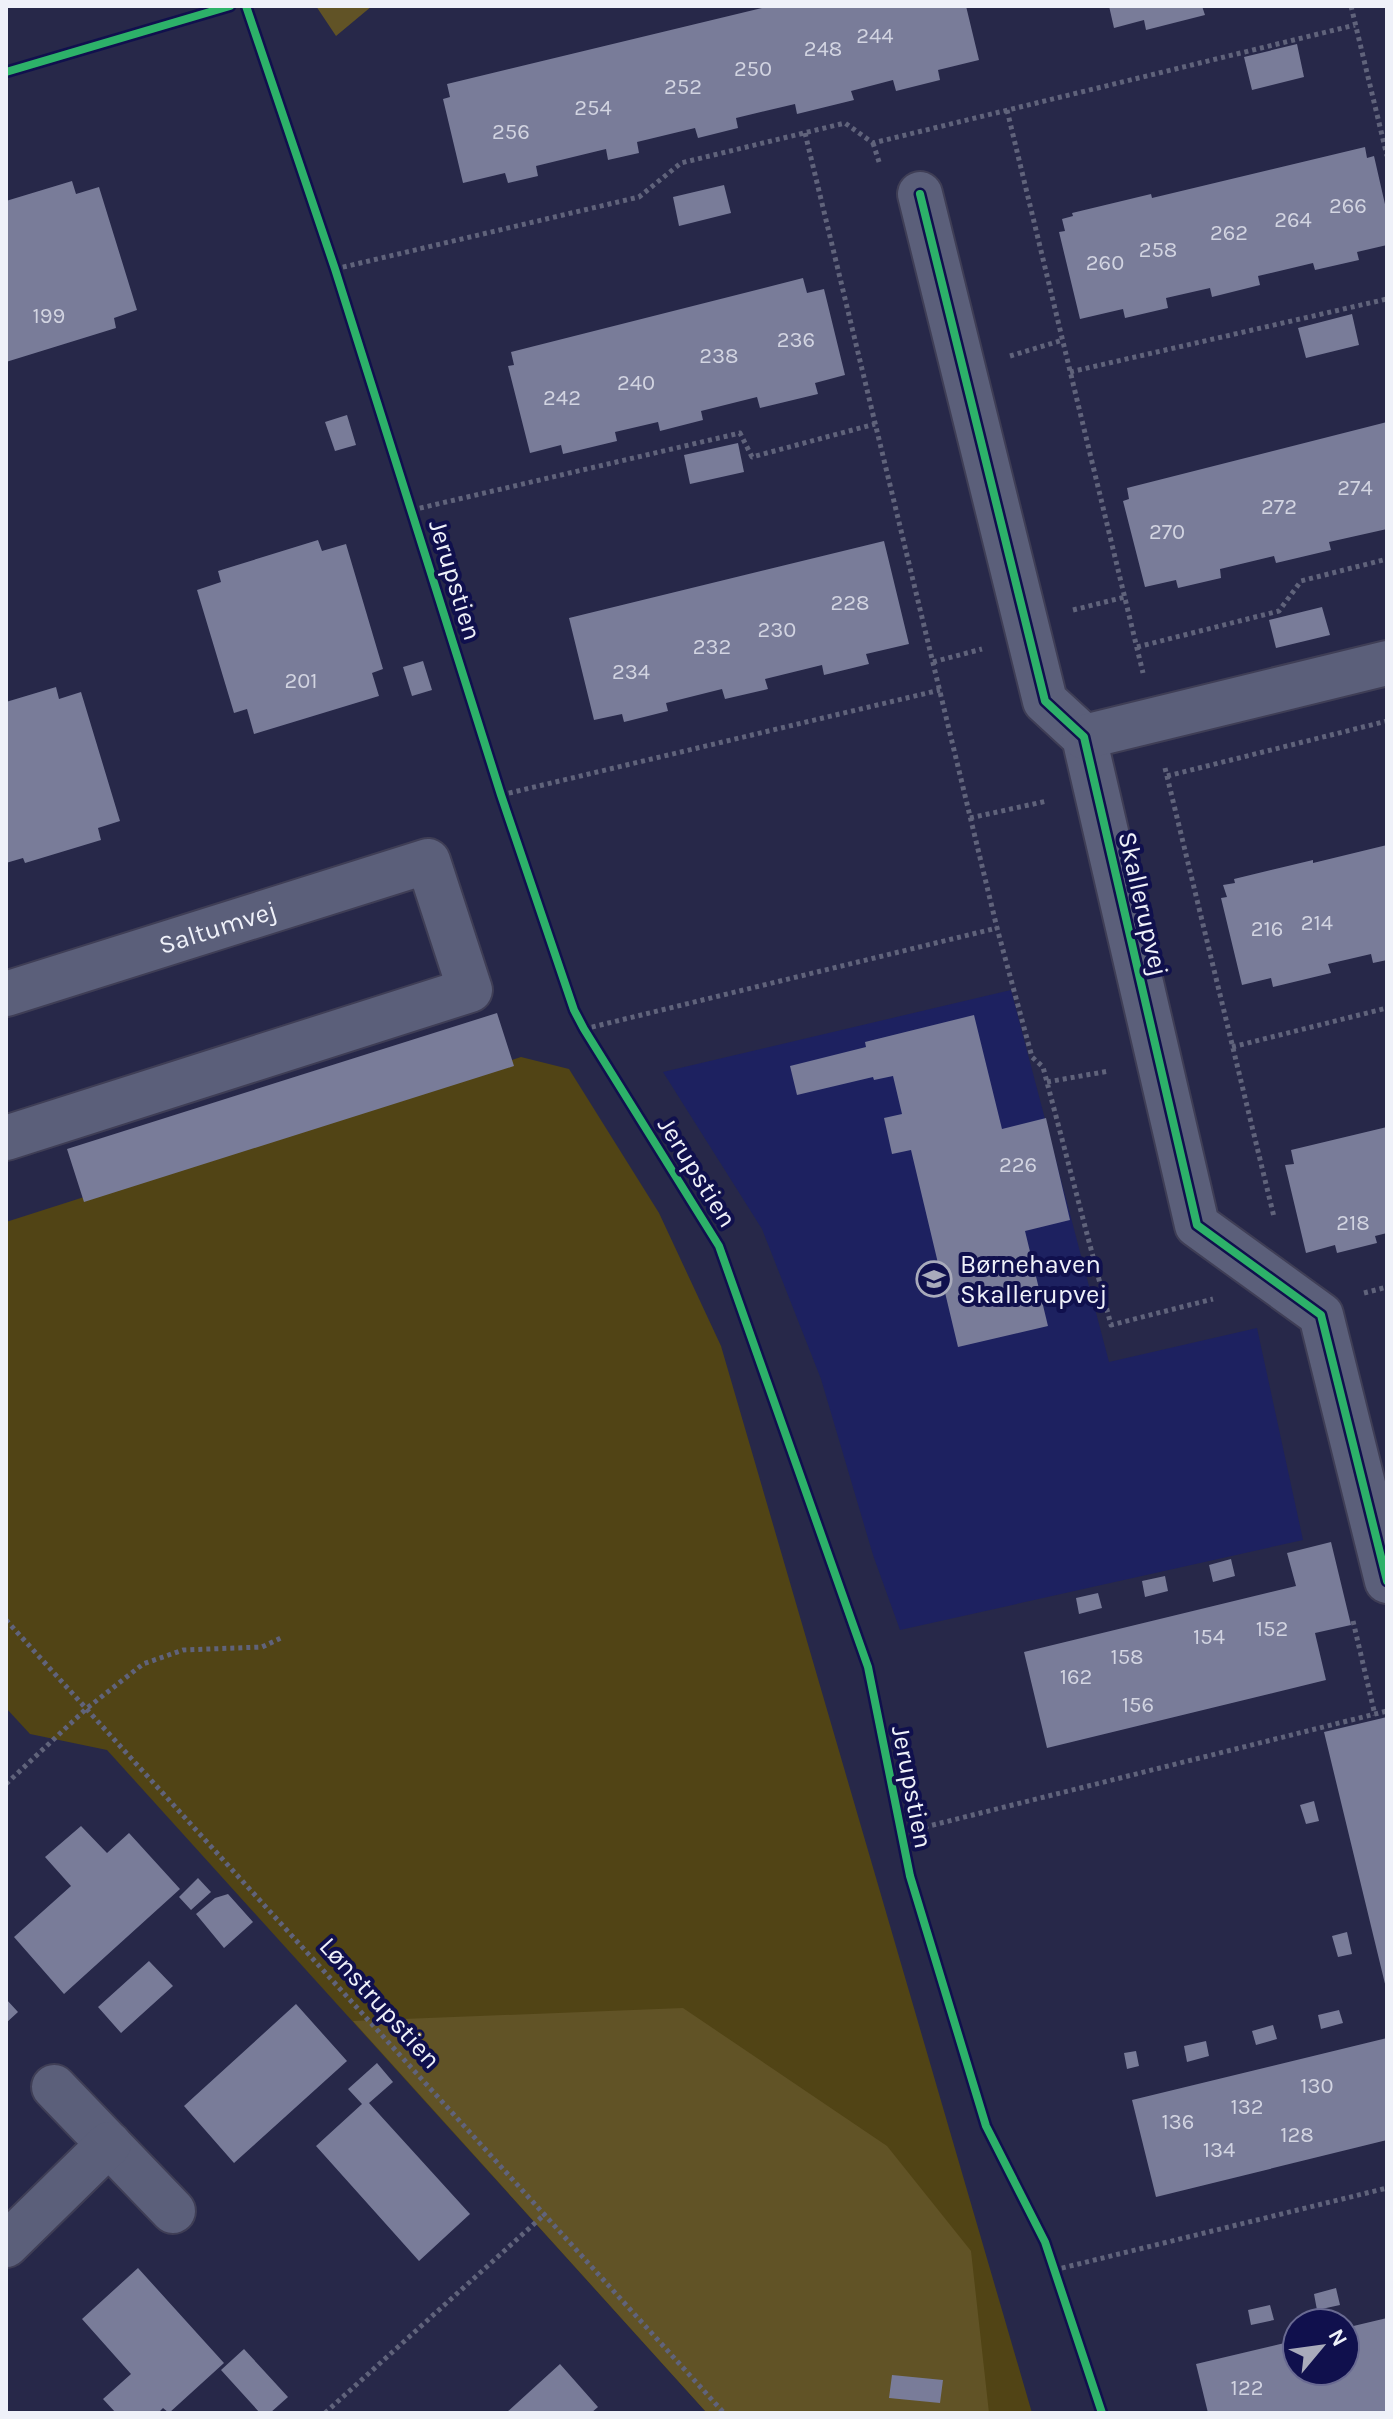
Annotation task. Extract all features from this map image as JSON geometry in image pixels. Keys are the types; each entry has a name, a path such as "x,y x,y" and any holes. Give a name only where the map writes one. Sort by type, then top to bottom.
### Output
{"street":[{"path":"920,194 1045,701 1084,737 1387,663"},
{"name":"Skallerupvej","path":"1084,737 1197,1225 1321,1315 1387,1581"},
{"name":"Saltumvej","path":"6,994 428,861 470,990 6,1138"},
{"path":"54,2087 173,2211"},
{"path":"6,2245 109,2144"}],"path":[{"path":"1351,6 1387,156"},
{"path":"335,269 639,197 681,163 845,123 873,143 1355,25"},
{"path":"1007,110 1275,1223"},
{"path":"805,133 997,928 1032,1057 1043,1067 1111,1325 1217,1298"},
{"path":"330,254 340,284"},
{"path":"1070,372 1387,299"},
{"path":"414,514 740,433 752,457 875,424"},
{"path":"1137,647 1279,611 1301,581 1387,559"},
{"path":"501,795 940,690"},
{"path":"1167,776 1387,721"},
{"path":"497,781 506,810"},
{"path":"970,818 1096,790"},
{"path":"584,1029 997,928"},
{"path":"1232,1047 1387,1008"},
{"path":"579,1019 591,1040"},
{"path":"1047,1082 1159,1063"},
{"path":"1350,1608 1375,1715"},
{"path":"6,1784 86,1709 143,1664 183,1650 262,1647 281,1638"},
{"path":"901,1833 1387,1711"},
{"path":"1054,2270 1387,2188"},
{"path":"325,2413 545,2214"},
{"path":"1049,2256 1059,2285"}],"shaded area":[{"path":"316,6 372,6 336,36"},
{"name":"Børnehaven Skallerupvej","path":"1011,990 1109,1362 1257,1328 1303,1540 900,1630 873,1555 821,1379 762,1229 663,1072"},
{"path":"521,1057 569,1069 659,1213 721,1346 1032,2413 707,2413 107,1750 30,1734 6,1708 6,1222"},
{"path":"683,2008 887,2146 971,2251 989,2413 707,2413 353,2021"}],"building":[{"path":"770,6 966,6 979,60 938,70 940,80 896,91 893,80 851,91 854,100 797,114 795,104 736,118 738,128 698,138 695,128 637,142 639,153 608,160 606,149 536,166 538,176 508,183 505,173 463,183 443,99 450,97 447,84"},
{"path":"1109,6 1202,6 1205,15 1146,30 1144,20 1114,28"},
{"path":"1297,44 1304,77 1252,90 1244,57"},
{"path":"1365,147 1367,158 1374,156 1387,213 1387,245 1357,252 1359,260 1315,270 1313,263 1258,276 1260,285 1212,297 1210,288 1166,298 1168,308 1125,318 1123,309 1080,319 1059,232 1065,231 1062,219 1073,216 1072,213 1151,194 1152,198"},
{"path":"72,181 76,194 99,187 137,310 114,318 116,328 6,362 6,201"},
{"path":"724,185 731,213 679,226 673,197"},
{"path":"803,278 807,293 824,289 845,375 815,383 818,394 760,408 757,397 701,411 703,420 660,431 658,422 615,432 617,441 563,454 561,445 530,453 508,366 514,365 511,352"},
{"path":"1352,314 1359,345 1306,358 1298,328"},
{"path":"347,415 356,445 335,451 325,422"},
{"path":"1387,422 1387,529 1329,542 1331,550 1276,563 1274,556 1220,569 1221,578 1178,588 1176,580 1145,587 1123,501 1129,499 1127,488"},
{"path":"738,443 744,472 690,484 684,455"},
{"path":"318,540 322,551 346,544 383,669 372,673 379,696 254,734 247,709 234,713 197,590 221,582 218,571"},
{"path":"884,541 909,644 866,654 869,664 824,675 822,665 765,679 768,689 725,699 722,689 666,703 668,711 624,722 622,714 594,720 569,618"},
{"path":"1322,607 1330,635 1276,648 1269,620"},
{"path":"423,661 432,690 412,696 403,667"},
{"path":"56,687 59,699 81,692 120,821 98,828 101,840 25,863 23,858 6,863 6,702"},
{"path":"1387,845 1387,960 1373,963 1371,954 1328,964 1331,973 1273,987 1271,978 1242,985 1221,898 1227,897 1223,885 1235,883 1234,879"},
{"path":"497,1013 514,1066 84,1202 67,1149"},
{"path":"974,1015 1002,1129 1046,1118 1070,1220 1025,1231 1048,1326 958,1347 911,1150 892,1154 884,1118 902,1114 893,1076 874,1080 873,1077 797,1095 790,1066 866,1047 865,1042"},
{"path":"1387,1127 1387,1233 1375,1236 1377,1243 1337,1253 1335,1245 1306,1253 1285,1165 1294,1164 1291,1150"},
{"path":"1331,1542 1351,1625 1315,1633 1326,1680 1047,1748 1024,1652 1296,1586 1287,1553"},
{"path":"1231,1559 1235,1576 1213,1582 1209,1565"},
{"path":"1165,1576 1168,1591 1145,1597 1142,1581"},
{"path":"1098,1593 1102,1608 1079,1614 1076,1598"},
{"path":"1387,1717 1387,1988 1386,1988 1324,1732"},
{"path":"1314,1801 1319,1821 1306,1824 1300,1805"},
{"path":"81,1826 107,1853 129,1833 180,1889 64,1994 14,1937 71,1886 45,1857"},
{"path":"198,1878 211,1892 191,1910 179,1897"},
{"path":"228,1894 253,1922 224,1948 196,1914 215,1898"},
{"path":"1347,1932 1352,1954 1338,1957 1332,1936"},
{"path":"149,1961 173,1986 121,2033 98,2007"},
{"path":"6,1999 18,2012 6,2023"},
{"path":"296,2004 347,2061 234,2163 184,2106"},
{"path":"1339,2010 1343,2023 1321,2029 1318,2015"},
{"path":"1273,2025 1277,2039 1256,2045 1252,2031"},
{"path":"1387,2038 1387,2140 1156,2197 1132,2100"},
{"path":"1206,2041 1209,2056 1187,2062 1184,2046"},
{"path":"1136,2051 1139,2066 1127,2069 1124,2053"},
{"path":"377,2063 393,2082 369,2103 470,2214 419,2261 316,2146 362,2104 348,2089"},
{"path":"138,2268 224,2363 169,2413 163,2408 158,2413 116,2413 103,2399 131,2374 82,2319"},
{"path":"1336,2288 1340,2305 1316,2307 1314,2294"},
{"path":"1270,2305 1274,2320 1251,2325 1248,2310"},
{"path":"1387,2318 1387,2413 1208,2413 1196,2364 1281,2344 1281,2387 1361,2387 1361,2324"},
{"path":"244,2349 288,2397 270,2413 260,2413 221,2370"},
{"path":"560,2364 598,2407 591,2413 506,2413"},
{"path":"892,2375 943,2380 940,2403 889,2398"}],"cycle path":[{"path":"6,72 230,6"},
{"name":"Jerupstien","path":"246,6 335,269 501,795 574,1010 719,1246 868,1667 910,1876 986,2126 1045,2242 1102,2413"},
{"path":"920,194 1045,701 1084,737 1197,1225 1321,1315 1387,1581"}],"place":[{"name":"Børnehaven Skallerupvej","path":"934,1279"}]}
